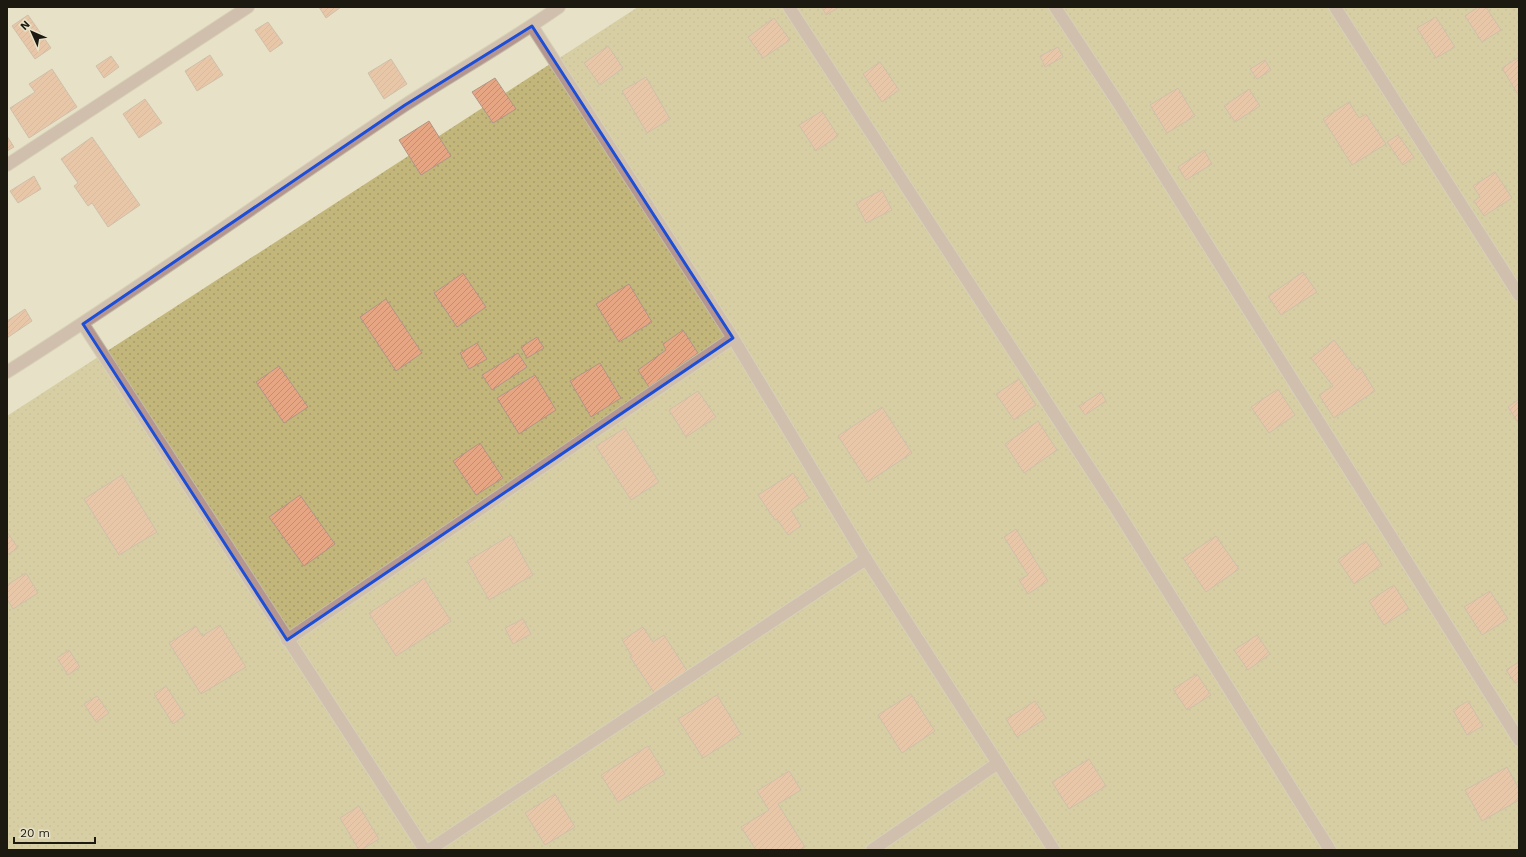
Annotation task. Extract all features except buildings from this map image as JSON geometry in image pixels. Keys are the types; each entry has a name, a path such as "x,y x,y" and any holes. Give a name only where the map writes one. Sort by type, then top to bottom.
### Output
{"street":[{"path":"7,165 248,7"},
{"path":"7,372 83,324 405,105 532,26 559,7"},
{"path":"789,7 1115,507 1330,850"},
{"path":"1055,7 1119,104 1519,740"},
{"path":"1335,7 1519,295"},
{"path":"532,26 732,338 866,559 1054,850"},
{"path":"83,324 287,640 425,850"},
{"path":"287,640 732,338"},
{"path":"429,850 866,559"},
{"path":"872,850 998,763"}],"highlighted area":[{"path":"532,26 733,338 287,640 83,324 405,105"}],"shaded area":[{"path":"638,7 1519,7 1519,850 7,850 7,416"}]}
